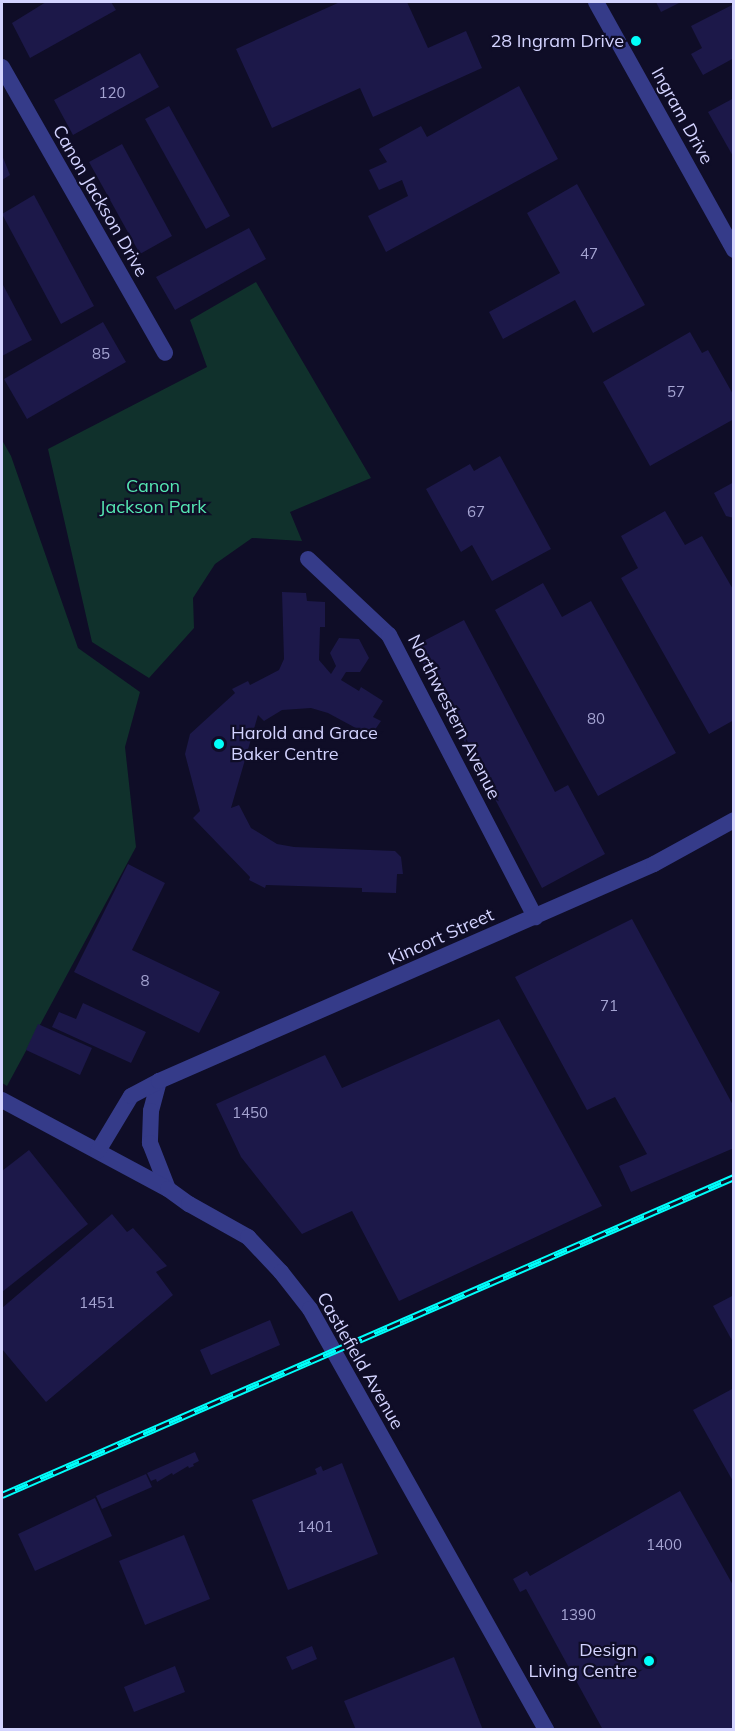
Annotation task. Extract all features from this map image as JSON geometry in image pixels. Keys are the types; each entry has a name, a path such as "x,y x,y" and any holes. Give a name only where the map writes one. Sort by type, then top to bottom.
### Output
{"street":[{"name":"Ingram Drive","path":"596,2 734,250"},
{"name":"Canon Jackson Drive","path":"2,67 165,353"},
{"name":"Northwestern Avenue","path":"308,559 389,635 535,917"},
{"name":"Kincort Street","path":"98,1151 131,1096 159,1081 654,864 734,820"},
{"path":"159,1081 151,1111 150,1143 168,1189"},
{"name":"Castlefield Avenue","path":"2,1100 168,1189 189,1204 248,1237 281,1272 310,1309 546,1730"}],"green space":[{"name":"Canon Jackson Park","path":"256,282 371,478 290,512 302,541 252,538 215,564 193,598 194,628 149,678 92,642 48,449 207,367 190,320"},
{"path":"2,440 11,456 78,648 140,692 125,747 136,847 7,1086 2,1083"}],"building":[{"path":"46,2 111,2 116,10 30,58 12,23"},
{"path":"340,2 407,2 428,48 466,31 482,68 373,117 360,88 272,128 236,49"},
{"path":"656,2 681,2 661,12"},
{"path":"734,4 734,58 703,75 691,54 702,48 691,26"},
{"path":"140,53 159,87 73,135 54,100"},
{"path":"519,86 558,159 386,252 368,216 408,196 402,180 379,190 369,170 387,162 379,149 421,126 427,137"},
{"path":"734,98 734,158 708,112"},
{"path":"169,106 230,216 206,229 145,119"},
{"path":"122,144 172,236 140,254 89,162"},
{"path":"2,155 10,175 2,180"},
{"path":"577,184 645,305 593,333 575,300 503,339 489,312 560,273 527,213"},
{"path":"34,195 94,306 61,324 2,214"},
{"path":"249,228 266,259 175,310 156,277"},
{"path":"2,283 32,340 2,356"},
{"path":"103,322 126,362 27,419 4,379"},
{"path":"690,332 702,353 708,350 734,396 734,419 650,466 603,382"},
{"path":"500,456 551,549 492,581 472,545 461,552 426,489 470,464 474,471"},
{"path":"734,482 734,518 726,516 714,493"},
{"path":"665,511 685,545 702,536 734,591 734,720 709,734 621,578 638,568 621,536"},
{"path":"543,583 562,617 591,601 676,753 598,796 495,610"},
{"name":"Harold and Grace Baker Centre","path":"282,592 306,593 307,601 325,602 325,627 320,627 319,660 331,674 336,666 330,653 339,638 359,639 369,658 360,672 346,672 341,680 359,691 361,687 383,701 373,717 381,721 374,731 365,733 328,713 311,708 282,710 264,721 258,715 231,808 239,805 251,828 277,844 294,847 395,851 401,857 403,874 397,874 396,893 362,892 362,888 266,885 265,888 249,880 250,877 193,818 200,811 185,754 190,734 235,693 232,689 248,681 250,685 279,670 284,659"},
{"path":"464,620 555,792 568,785 605,854 542,888 414,646"},
{"path":"128,864 165,883 132,950 220,992 199,1033 74,972"},
{"path":"632,919 734,1107 734,1148 631,1192 619,1166 647,1154 615,1097 587,1110 515,977"},
{"path":"83,1003 146,1032 131,1063 52,1027 59,1012 76,1019"},
{"path":"499,1019 602,1206 399,1301 352,1211 302,1234 241,1157 216,1104 325,1055 342,1088"},
{"path":"38,1024 92,1048 80,1075 26,1050"},
{"path":"29,1150 88,1224 2,1292 2,1171"},
{"path":"112,1214 127,1232 133,1228 167,1266 156,1272 173,1295 46,1402 2,1349 2,1308"},
{"path":"734,1295 734,1344 713,1306"},
{"path":"270,1320 280,1345 211,1375 200,1350"},
{"path":"734,1388 734,1483 693,1410"},
{"path":"195,1452 199,1461 193,1464 194,1466 189,1468 188,1466 157,1482 156,1479 151,1481 147,1473"},
{"path":"342,1463 378,1554 288,1590 252,1500 317,1474 315,1469 321,1466 323,1471"},
{"path":"146,1474 152,1487 102,1509 96,1496"},
{"name":"Design Living Centre","path":"680,1491 734,1587 734,1730 603,1730 526,1589 520,1592 513,1579 527,1571 530,1576"},
{"path":"95,1498 112,1536 35,1571 18,1534"},
{"path":"184,1535 210,1599 145,1625 119,1561"},
{"path":"312,1646 317,1659 292,1670 286,1657"},
{"path":"454,1657 483,1730 356,1730 344,1701"},
{"path":"175,1666 185,1692 134,1712 124,1687"}],"railway":[{"path":"2,1495 734,1177"}],"place":[{"name":"28 Ingram Drive","path":"636,41"},
{"name":"Harold and Grace Baker Centre","path":"219,744"},
{"name":"Design Living Centre","path":"649,1661"}]}
